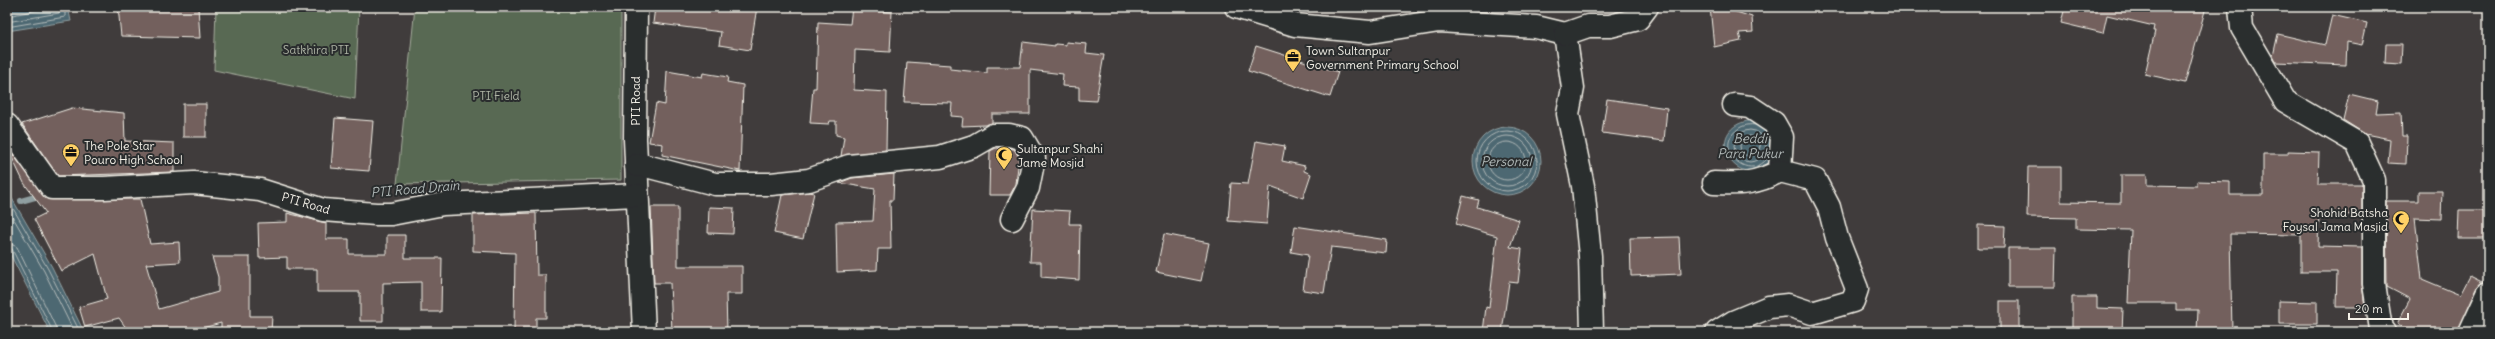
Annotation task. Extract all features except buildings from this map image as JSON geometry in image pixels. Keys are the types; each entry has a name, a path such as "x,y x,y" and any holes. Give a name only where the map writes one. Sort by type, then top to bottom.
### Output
{"street":[{"name":"PTI Road","path":"636,7 636,165 644,332"},
{"path":"1236,7 1295,25 1370,32 1439,21 1536,27 1565,34 1588,26 1610,26 1638,19 1647,7"},
{"path":"2240,7 2242,28 2285,101 2357,143 2374,180 2374,284 2382,329 2384,332"},
{"path":"1565,34 1573,88 1568,114 1583,186 1590,256 1592,332"},
{"path":"1734,105 1750,107 1774,123 1782,137 1780,171"},
{"name":"PTI Road","path":"7,125 52,188 104,188 194,183 260,190 323,210 376,214 390,214 443,204 637,195"},
{"path":"636,165 646,166 715,184 771,184 809,180 849,166 940,157 974,146 993,135 1008,135 1022,138 1034,158 1028,188 1012,219"},
{"path":"1714,183 1743,184 1762,181 1780,171 1815,180 1829,207 1837,238 1856,290 1854,301 1812,313 1788,305 1769,307 1733,322 1717,332"},
{"path":"2470,332 2488,293"}],"green space":[{"name":"Satkhira PTI","path":"216,7 359,7 355,99 214,70"},
{"name":"PTI Field","path":"415,7 621,7 621,180 397,184"}],"water":[{"path":"7,7 68,7 71,21 7,31"},
{"name":"Beddi Para Pukur","path":"1754,120 1774,135 1771,160 1758,169 1745,170 1735,165 1728,156 1725,145 1728,134 1737,125"},
{"name":"Personal","path":"1500,127 1514,127 1526,132 1536,142 1541,154 1541,168 1536,180 1526,190 1514,195 1500,195 1488,190 1478,180 1473,168 1473,154 1478,142 1488,132"},
{"path":"7,190 52,267 84,332 50,332 7,248"}],"waterway":[{"name":"PTI Road Drain","path":"21,201 42,195"}],"place":[{"name":"Town Sultanpur Government Primary School","path":"1293,72"},
{"name":"The Pole Star Pouro High School","path":"71,167"},
{"name":"Sultanpur Shahi Jame Mosjid","path":"1004,170"},
{"name":"Shohid Batsha Foysal Jama Masjid","path":"2401,234"}]}
